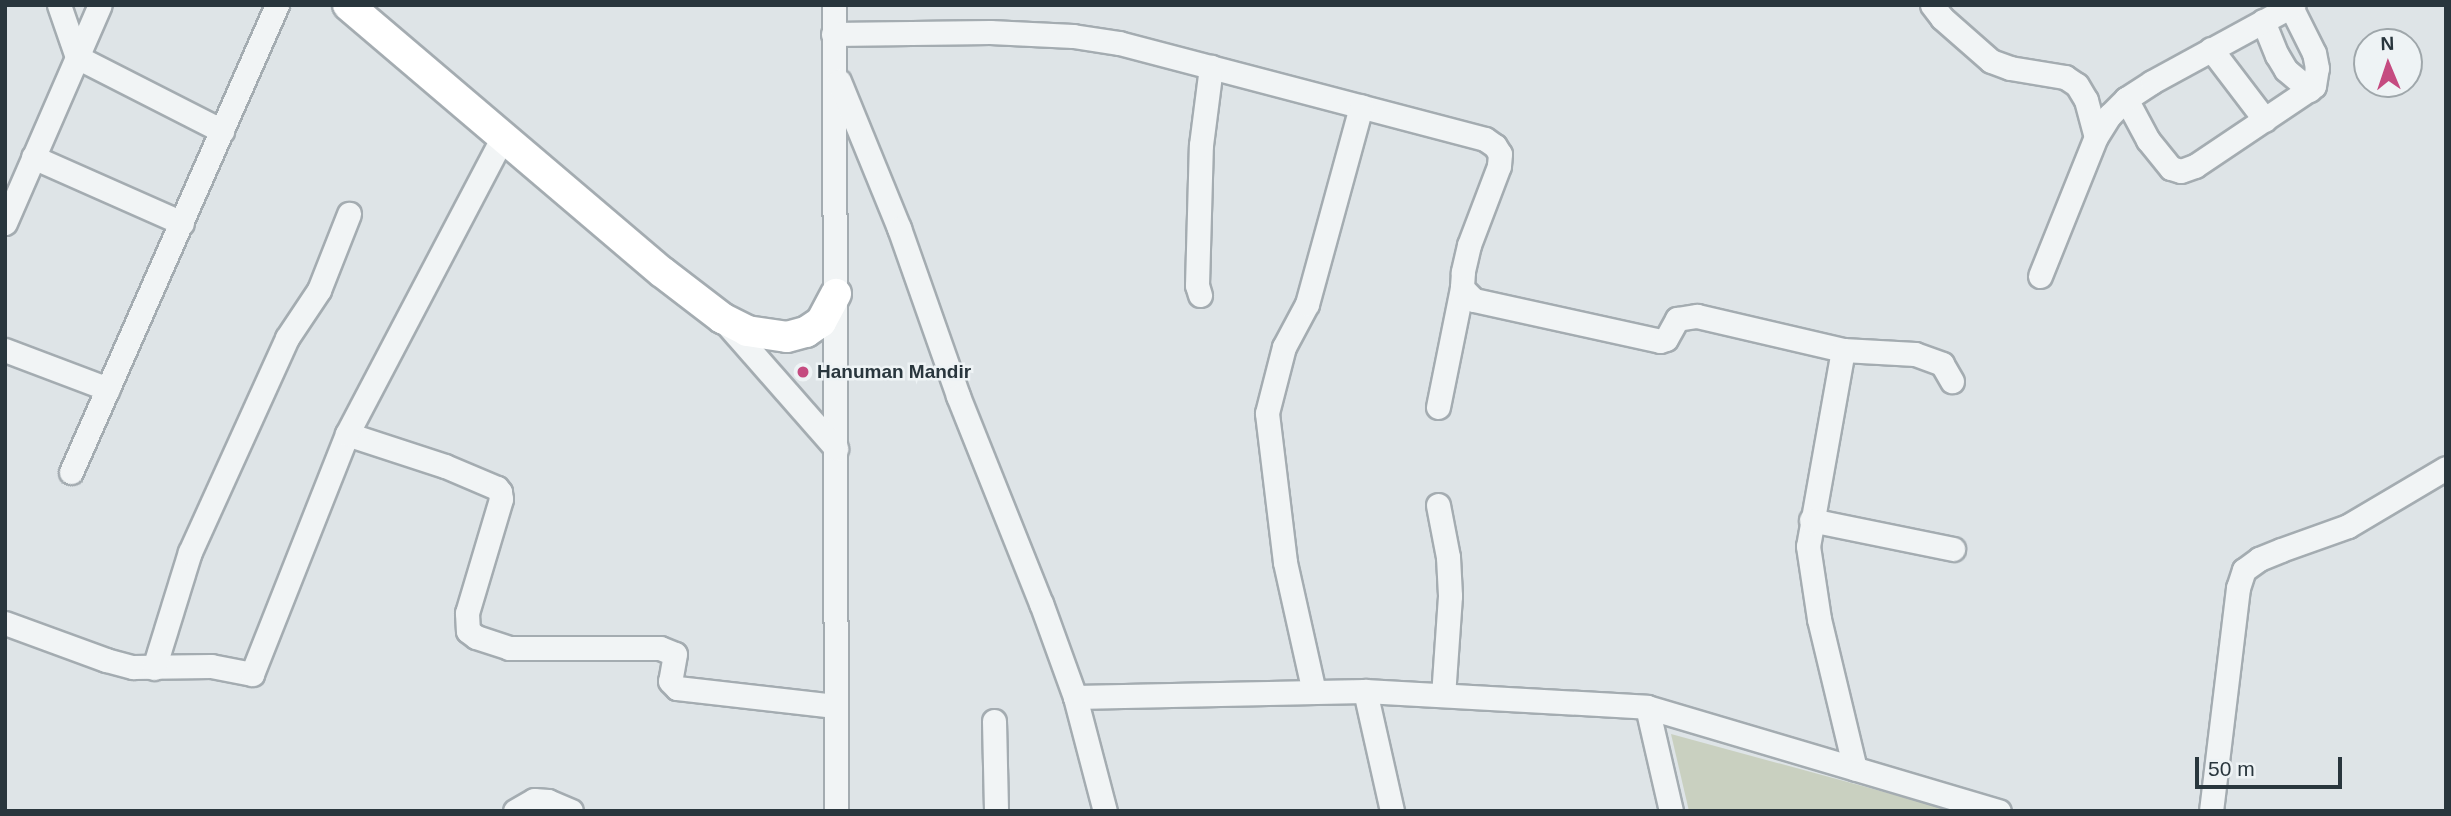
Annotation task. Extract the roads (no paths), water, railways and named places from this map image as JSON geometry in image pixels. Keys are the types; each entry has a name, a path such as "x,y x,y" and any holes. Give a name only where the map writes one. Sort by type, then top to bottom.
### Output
{"main road":[{"path":"348,5 672,281 722,318 747,331 787,337 806,332 821,322 836,295"}],"street":[{"path":"59,5 77,57 222,131"},
{"path":"5,223 100,5"},
{"path":"71,472 277,5"},
{"path":"834,5 836,811"},
{"path":"1932,5 1942,18 1991,61 2010,68 2064,77 2077,85 2085,100 2096,136"},
{"path":"2040,276 2096,136 2126,99 2292,6 2314,53 2317,79 2310,90 2195,166 2178,172 2171,168 2148,140 2126,99"},
{"path":"2263,21 2286,69 2310,90"},
{"path":"833,34 990,32 1073,36 1119,43 1485,139 1495,146 1500,155 1499,166 1469,245 1438,407"},
{"path":"2211,49 2265,120"},
{"path":"1200,295 1197,285 1201,145 1211,67"},
{"path":"833,69 899,228 958,396 1075,697 1105,811"},
{"path":"1314,692 1285,562 1267,413 1284,347 1307,304 1361,106"},
{"path":"5,623 106,660 154,668 211,666 252,674 347,434 503,137"},
{"path":"33,157 181,223"},
{"path":"154,668 190,552 287,338 319,290 349,214"},
{"path":"1462,288 1467,296 1485,304 1656,341 1666,339 1677,319 1697,316 1843,350 1915,354 1942,363 1952,381"},
{"path":"722,318 835,448"},
{"path":"5,350 108,389"},
{"path":"1843,350 1811,520 1808,556 1819,619 1855,769"},
{"path":"347,434 445,466 497,488 500,492 501,499 467,613 468,631 476,637 509,648 660,648 674,653 670,681 677,688 835,706"},
{"path":"2211,811 2238,587 2244,570 2259,559 2348,526 2446,468"},
{"path":"1438,505 1448,557 1450,596 1443,695"},
{"path":"1811,520 1953,550"},
{"path":"1075,697 1365,691 1647,707 1999,811"},
{"path":"1365,691 1392,811"},
{"path":"1647,707 1671,811"},
{"path":"994,721 996,811"},
{"path":"515,811 534,800 548,801 571,811"}],"place":[{"name":"Hanuman Mandir","path":"803,372"}]}
